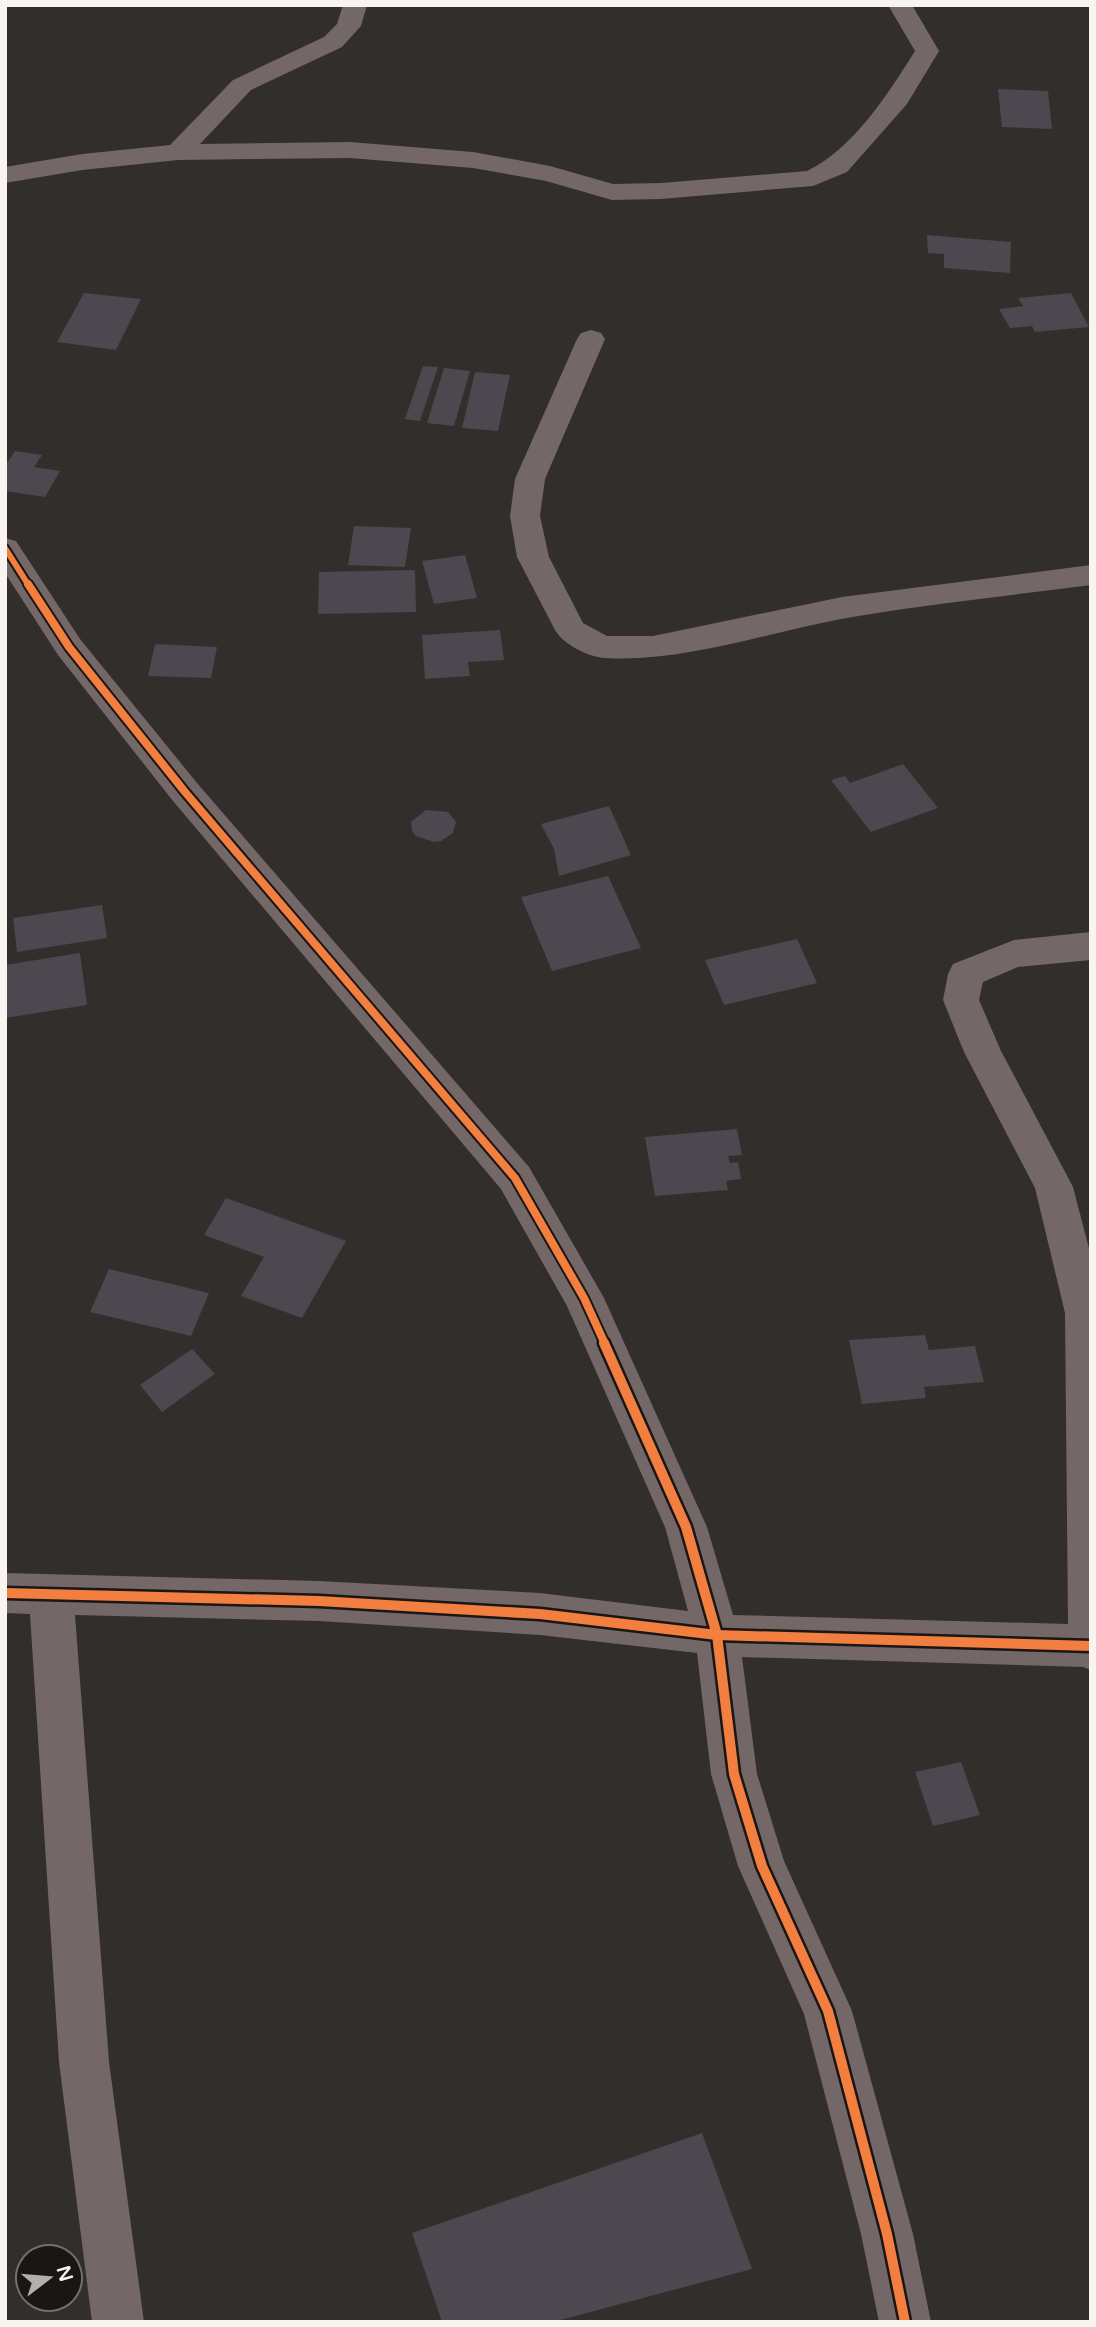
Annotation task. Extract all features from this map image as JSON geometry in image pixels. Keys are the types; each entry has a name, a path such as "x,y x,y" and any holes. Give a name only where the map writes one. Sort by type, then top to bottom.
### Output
{"street":[{"path":"178,152 242,85 332,41 349,26 355,5"},
{"path":"5,175 82,162 178,152 350,150 473,160 550,174 612,192 661,191 813,178 838,166 898,99 927,51 900,5"},
{"path":"591,340 530,479 526,516 533,557 571,631 602,647 653,648 890,600 1091,575"},
{"path":"5,548 68,647 185,792 515,1178 584,1298 686,1527 717,1635 734,1774 762,1866 828,2011 887,2234 905,2322"},
{"path":"117,2322 28,1594 319,1601 540,1614 717,1635 1090,1647 1085,1313 1054,1187 983,1052 961,1000 966,974 1014,954 1091,946"}],"building":[{"path":"998,89 1048,91 1052,129 1002,127"},
{"path":"927,235 1011,242 1010,273 944,268 944,254 928,253"},
{"path":"84,293 141,299 116,350 57,342"},
{"path":"1071,293 1089,327 1035,332 1032,326 1010,328 999,309 1023,306 1018,298"},
{"path":"423,366 438,367 420,421 405,419"},
{"path":"444,368 470,371 454,426 427,423"},
{"path":"475,372 510,375 498,431 462,428"},
{"path":"15,451 42,455 34,467 60,471 45,497 5,491 5,466"},
{"path":"354,526 411,528 405,567 348,565"},
{"path":"465,555 477,598 434,604 422,561"},
{"path":"415,570 416,612 318,614 319,572"},
{"path":"500,630 504,660 468,662 470,676 425,679 422,635"},
{"path":"155,644 217,647 211,678 148,676"},
{"path":"903,764 938,808 871,832 831,780 845,776 850,783"},
{"path":"609,806 631,855 559,876 554,849 541,824"},
{"path":"426,810 448,812 456,822 453,833 434,842 416,836 411,822"},
{"path":"608,876 641,948 552,971 521,897"},
{"path":"102,905 107,938 17,952 13,918"},
{"path":"797,939 817,983 724,1005 705,960"},
{"path":"80,953 87,1005 5,1018 5,965"},
{"path":"737,1129 742,1155 728,1156 730,1163 738,1162 741,1179 726,1181 728,1190 655,1196 645,1137"},
{"path":"226,1198 346,1241 302,1318 241,1296 264,1257 204,1235"},
{"path":"109,1269 209,1293 191,1336 90,1312"},
{"path":"925,1335 929,1350 975,1346 984,1382 924,1387 926,1398 862,1404 849,1340"},
{"path":"192,1349 215,1374 162,1412 140,1385"},
{"path":"961,1762 980,1815 933,1826 915,1772"},
{"path":"702,2133 752,2269 553,2322 442,2322 412,2233"}],"cycle path":[{"path":"5,548 69,647 185,792 515,1178 584,1298 686,1527 717,1635 734,1774 762,1866 828,2011 887,2234 905,2322"},
{"path":"5,1593 319,1601 540,1614 717,1635 1091,1646"}]}
